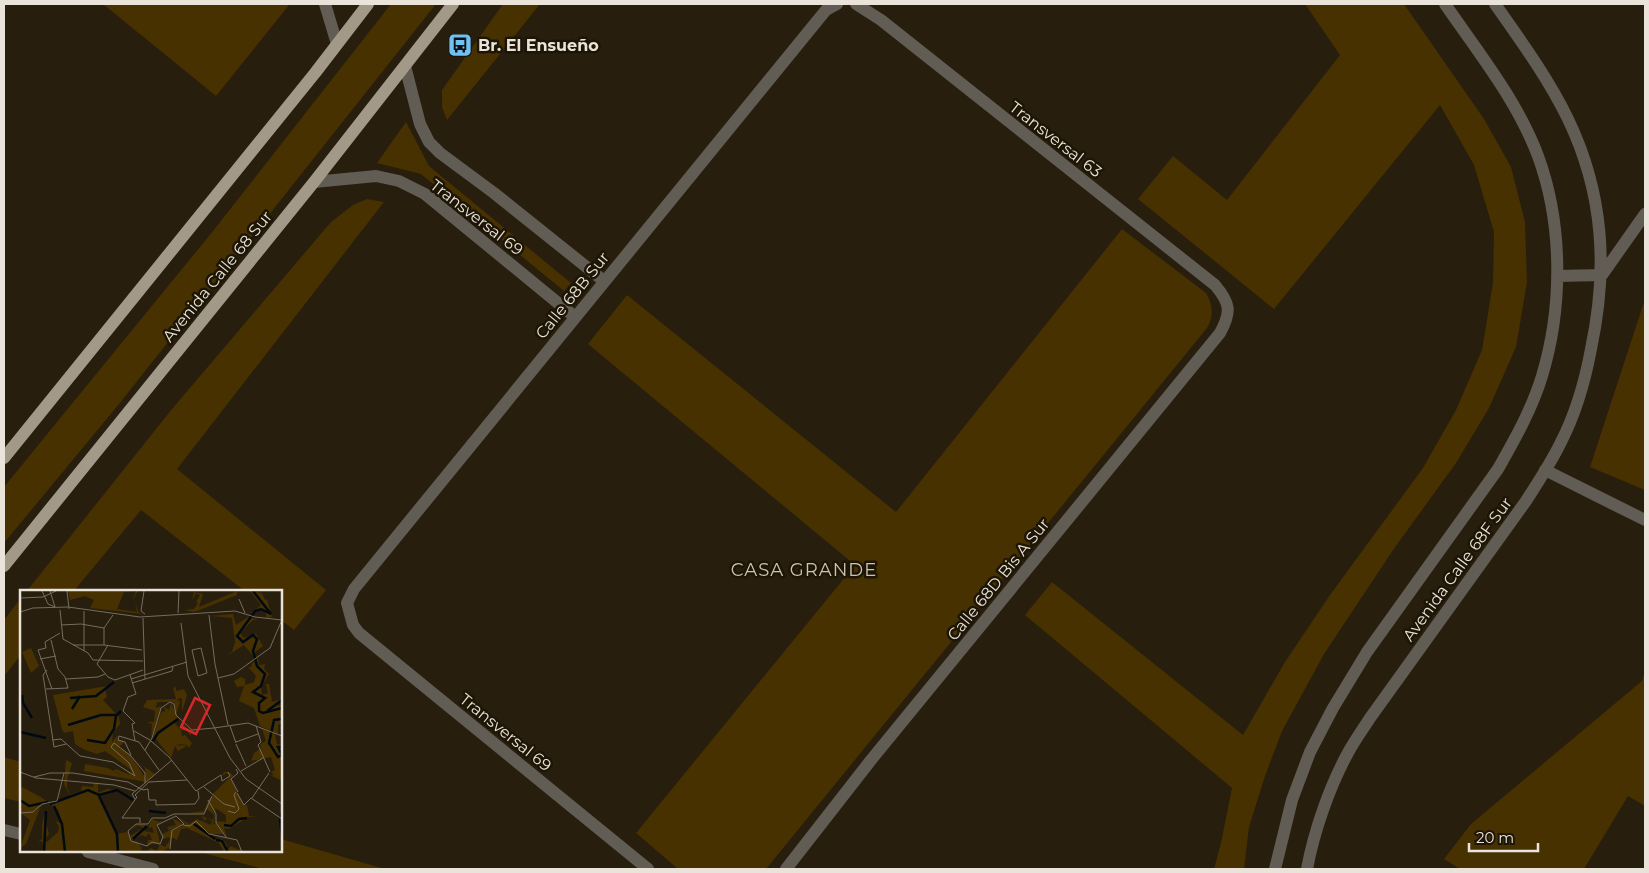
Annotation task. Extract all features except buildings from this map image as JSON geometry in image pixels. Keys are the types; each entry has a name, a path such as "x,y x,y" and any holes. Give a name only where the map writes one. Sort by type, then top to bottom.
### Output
{"main road":[{"path":"4,458 338,44 368,4"},
{"name":"Avenida Calle 68 Sur","path":"4,566 314,182 453,4"}],"street":[{"path":"325,4 338,44"},
{"name":"Calle 68B Sur","path":"349,616 347,603 354,589 826,10 837,4"},
{"name":"Transversal 63","path":"856,4 881,20 1214,285 1223,294 1228,306"},
{"name":"Avenida Calle 68F Sur","path":"1274,869 1292,800 1310,752 1333,708 1367,652 1498,469 1516,437 1542,377 1550,343 1557,276 1553,213 1548,188 1537,154 1505,91 1445,4"},
{"name":"Avenida Calle 68F Sur","path":"1307,869 1319,824 1335,780 1349,751 1370,718 1526,501 1568,426 1585,379 1596,326 1602,275 1599,224 1586,167 1577,141 1555,93 1538,65 1495,4"},
{"name":"Transversal 69","path":"405,66 420,124 429,142 440,153 494,192 604,282"},
{"name":"Transversal 69","path":"314,182 376,176 399,181 425,194 575,317"},
{"path":"1557,276 1602,275 1645,214"},
{"name":"Calle 68D Bis A Sur","path":"786,869 871,760 1220,332 1228,319 1228,306"},
{"path":"1545,470 1645,520"},
{"name":"Transversal 69","path":"349,616 359,633 648,869"},
{"path":"4,830 20,834"},
{"path":"92,853 153,869"}],"shaded area":[{"path":"103,4 288,4 289,5 216,96"},
{"path":"391,4 436,4 119,404 4,543 4,487 213,231"},
{"path":"503,4 540,4 447,120 442,107 442,90"},
{"path":"1305,4 1404,4 1484,119 1511,167 1525,222 1527,282 1516,347 1489,408 1456,463 1393,550 1324,654 1282,731 1249,827 1244,869 1214,869 1232,788 1025,615 1052,582 1243,735 1285,662 1330,595 1423,468 1456,410 1482,350 1493,283 1494,232 1474,165 1440,105 1274,309 1138,199 1173,156 1227,200 1340,55"},
{"path":"406,122 429,166 571,283 564,291 421,174 377,163"},
{"path":"367,199 384,202 177,469 326,590 294,630 282,621 282,590 243,590 141,510 75,590 28,590 172,409 331,222 353,205"},
{"path":"1122,229 1206,293 1212,311 1207,328 766,869 678,869 636,833 855,565 588,344 627,295 896,512"},
{"path":"1645,299 1645,490 1590,467"},
{"path":"20,599 20,656 4,676 4,620"},
{"path":"1645,671 1645,806 1628,796 1584,869 1460,869 1444,859 1471,824 1642,681"},
{"path":"4,757 20,762 20,802 4,798"},
{"path":"282,839 385,869 263,869 204,853 282,853"}],"place":[{"name":"Br. El Ensueño","path":"460,45"}],"district":[{"name":"CASA GRANDE","path":"804,570"}]}
